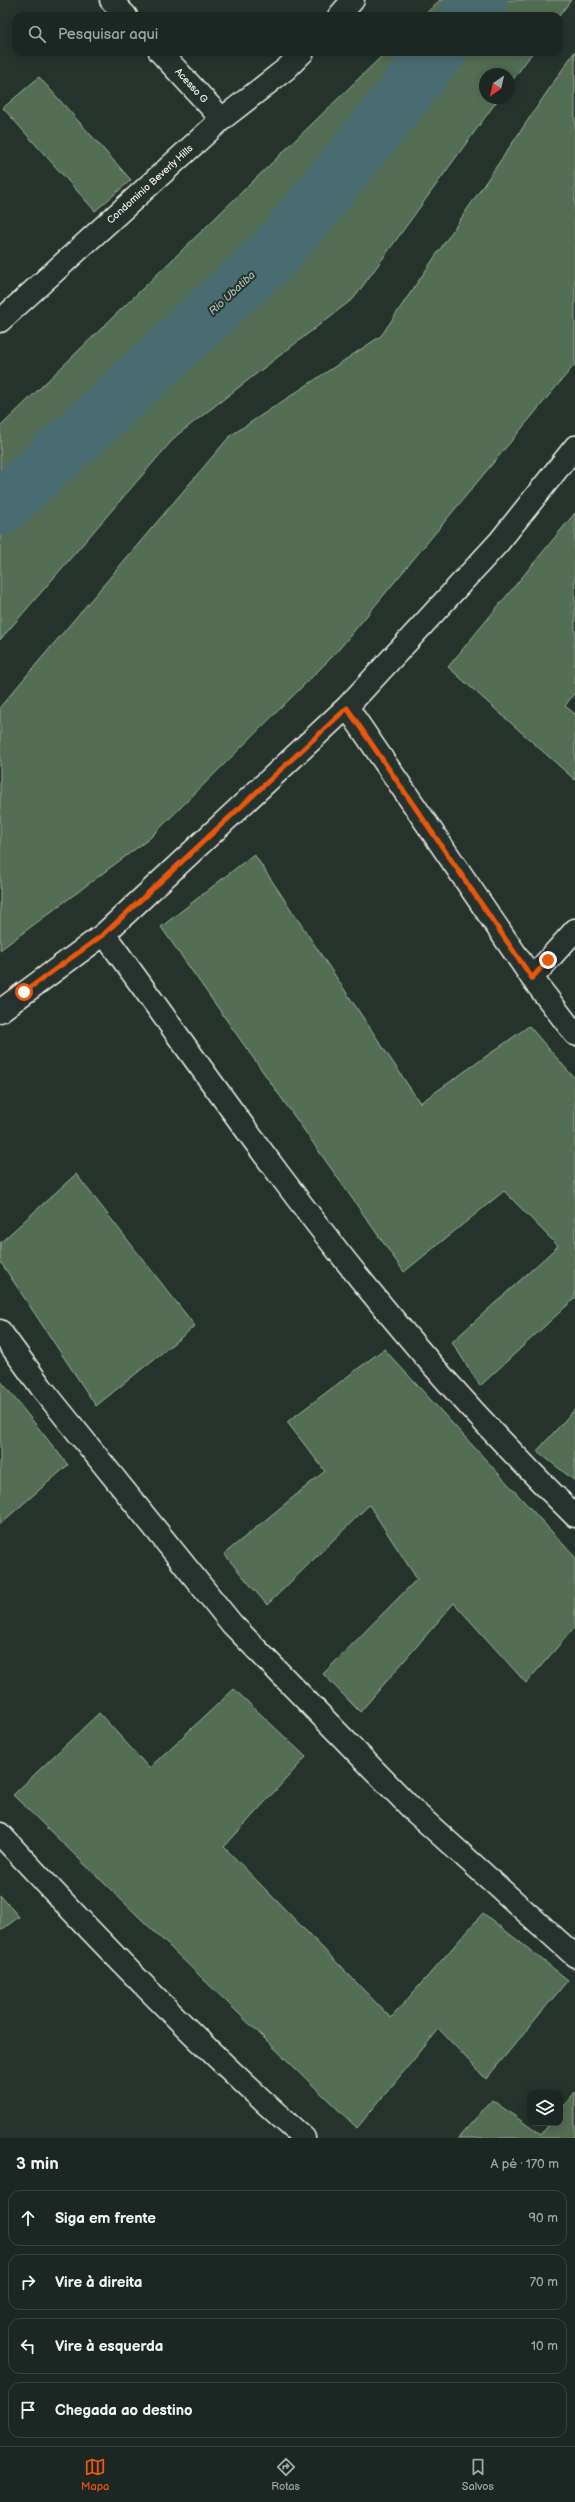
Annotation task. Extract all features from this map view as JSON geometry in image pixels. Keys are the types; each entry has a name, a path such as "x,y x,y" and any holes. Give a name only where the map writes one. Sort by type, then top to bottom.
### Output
{"street":[{"path":"111,0 122,12"},
{"path":"342,12 353,0"},
{"name":"Acesso G","path":"164,56 222,119"},
{"name":"Condominio Beverly Hills","path":"0,321 222,119 286,69 299,56"},
{"path":"0,1011 104,934 347,708 499,542 575,447"},
{"path":"347,708 532,978 575,1034"},
{"path":"532,978 575,930"},
{"path":"104,934 282,1179 383,1308 487,1428 575,1516"},
{"path":"0,1331 41,1387 232,1624 415,1812 575,1956"},
{"path":"0,1834 59,1898 234,2076 304,2138"}],"green space":[{"path":"440,0 571,0 562,12 427,12"},
{"path":"575,51 575,364 335,654 150,838 0,950 0,707 230,436 381,336"},
{"path":"382,56 530,56 515,77 515,68 479,68 479,104 495,104 354,298 176,436 0,640 0,427"},
{"path":"39,77 131,180 95,211 3,108"},
{"path":"575,513 575,692 565,706 575,714 575,780 448,667"},
{"path":"254,854 420,1103 529,1026 575,1079 575,1298 480,1386 452,1342 558,1246 504,1191 404,1272 161,927"},
{"path":"76,1174 195,1326 96,1406 0,1261 0,1243"},
{"path":"384,1349 575,1557 575,1627 526,1683 454,1603 360,1712 323,1674 417,1579 369,1505 267,1605 224,1554 325,1471 287,1422"},
{"path":"0,1380 68,1465 0,1524"},
{"path":"575,1409 575,1481 537,1451"},
{"path":"234,1689 306,1757 224,1847 391,2018 483,1913 568,1980 486,2079 439,2029 357,2128 13,1795 99,1713 149,1768"},
{"path":"0,1895 19,1917 0,1931"},
{"path":"575,2092 575,2138 458,2138 492,2100 541,2135 548,2126 563,2126 563,2107"}],"waterway":[{"name":"Rio Ubatiba","path":"470,12 480,0"},
{"name":"Rio Ubatiba","path":"0,508 277,251 435,56"}],"route":[{"path":"24,992 104,934 347,708 532,978 548,960"}]}
